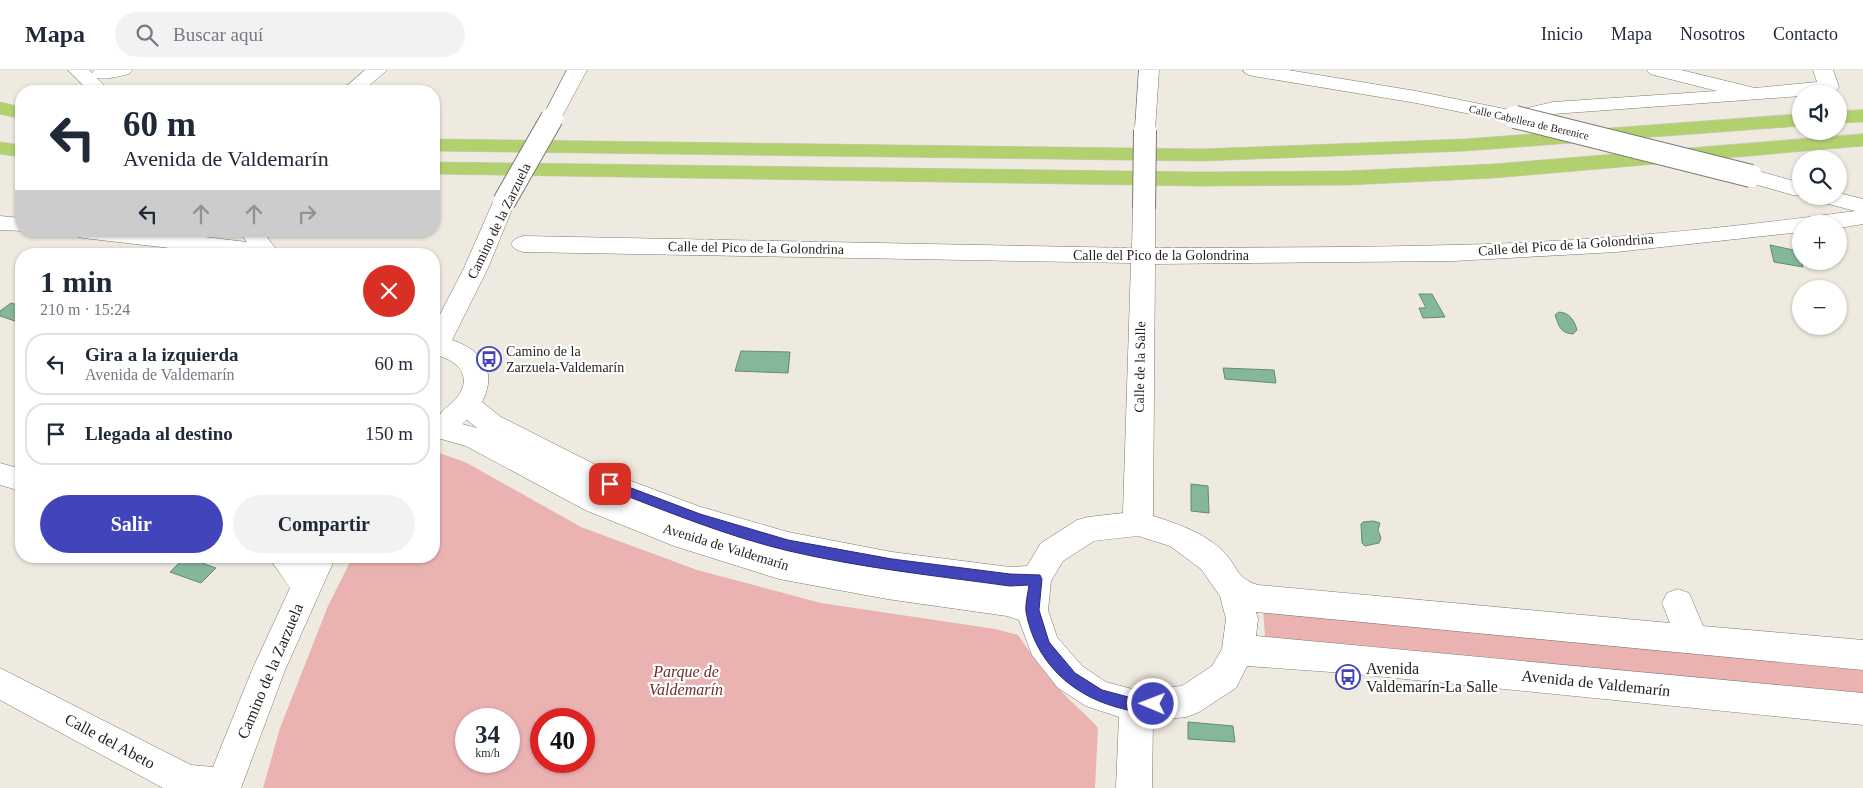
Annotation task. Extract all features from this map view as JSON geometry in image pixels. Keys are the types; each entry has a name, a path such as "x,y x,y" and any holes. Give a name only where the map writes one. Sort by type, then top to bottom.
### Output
{"highway":[{"path":"0,108 15,112"},
{"path":"1847,117 1863,116"},
{"path":"440,144 1202,155 1465,144 1792,121"},
{"path":"0,122 15,124"},
{"path":"440,168 1200,179 1347,178 1494,171 1863,140"},
{"path":"0,148 15,150"},
{"path":"0,160 15,162"},
{"path":"440,178 835,174"}],"street":[{"path":"78,70 100,78 111,85"},
{"path":"100,78 122,70"},
{"path":"358,85 377,70"},
{"name":"Camino de la Zarzuela","path":"440,336 476,268 504,202 577,70"},
{"name":"Calle de la Salle","path":"1138,524 1145,130 1149,70"},
{"name":"Calle Cabellera de Berenice","path":"1252,70 1416,97 1515,117 1751,176 1792,189"},
{"path":"1657,70 1754,94"},
{"path":"1515,117 1553,108 1829,88 1823,70"},
{"path":"1847,202 1863,206"},
{"name":"Calle del Pico de la Golondrina","path":"1847,219 1863,217"},
{"path":"0,223 15,224"},
{"path":"496,224 511,238 523,244"},
{"name":"Calle del Pico de la Golondrina","path":"476,268 502,250 523,244 1143,256 1454,253 1616,244 1792,225"},
{"path":"200,237 240,241 255,248"},
{"path":"440,347 455,350 466,357 474,366 476,377 476,388 467,404 440,426"},
{"name":"Avenida de Valdemarín","path":"467,404 491,424 610,484 698,518 788,546 892,565 1010,580 1034,595"},
{"name":"Avenida de Valdemarín","path":"440,430 475,438 595,502 685,537 779,566 887,586 1008,602 1034,595"},
{"path":"0,474 15,478"},
{"path":"1138,524 1180,537 1212,560 1234,590 1242,619 1238,651 1224,677 1187,701 1136,706 1098,696 1070,677 1043,645 1034,595 1052,552 1088,529 1138,524"},
{"path":"289,563 305,586"},
{"name":"Camino de la Zarzuela","path":"224,787 244,731 305,586 317,563"},
{"path":"1234,590 1258,598 1863,655"},
{"path":"1678,603 1693,639"},
{"name":"Avenida de Valdemarín","path":"1238,651 1262,651 1327,657 1863,709"},
{"name":"Calle del Abeto","path":"0,683 188,782 224,787"},
{"path":"1134,788 1136,706"}],"green space":[{"name":"Parque de Valdemarín","path":"440,453 467,463 581,527 697,570 821,603 995,629 1018,635 1056,685 1098,728 1095,788 263,788 280,728 328,606 350,563 440,563"},
{"path":"1263,609 1863,667 1863,696 1265,637"}],"shaded area":[{"path":"1770,245 1792,250 1792,265 1774,262"},
{"path":"1419,294 1432,294 1445,317 1423,318 1419,308 1426,308"},
{"path":"11,303 15,304 15,321 0,316 0,311"},
{"path":"1559,312 1569,315 1573,320 1577,330 1573,334 1565,332 1561,328 1555,315"},
{"path":"741,351 790,352 788,373 735,371"},
{"path":"1223,368 1274,370 1276,383 1225,379"},
{"path":"1191,484 1208,486 1209,513 1191,511"},
{"path":"1373,521 1380,523 1378,530 1381,538 1379,543 1365,546 1362,543 1361,524"},
{"path":"179,563 202,563 216,568 201,583 170,572"},
{"path":"1188,722 1233,726 1235,742 1188,739"}],"place":[{"name":"Camino de la Zarzuela-Valdemarín","path":"489,359"},
{"name":"Avenida Valdemarín-La Salle","path":"1348,677"}],"route":[{"path":"610,484 698,518 788,546 892,565 1010,580 1036,579 1032,610 1043,645 1070,677 1098,696 1136,706 1153,704"}]}
